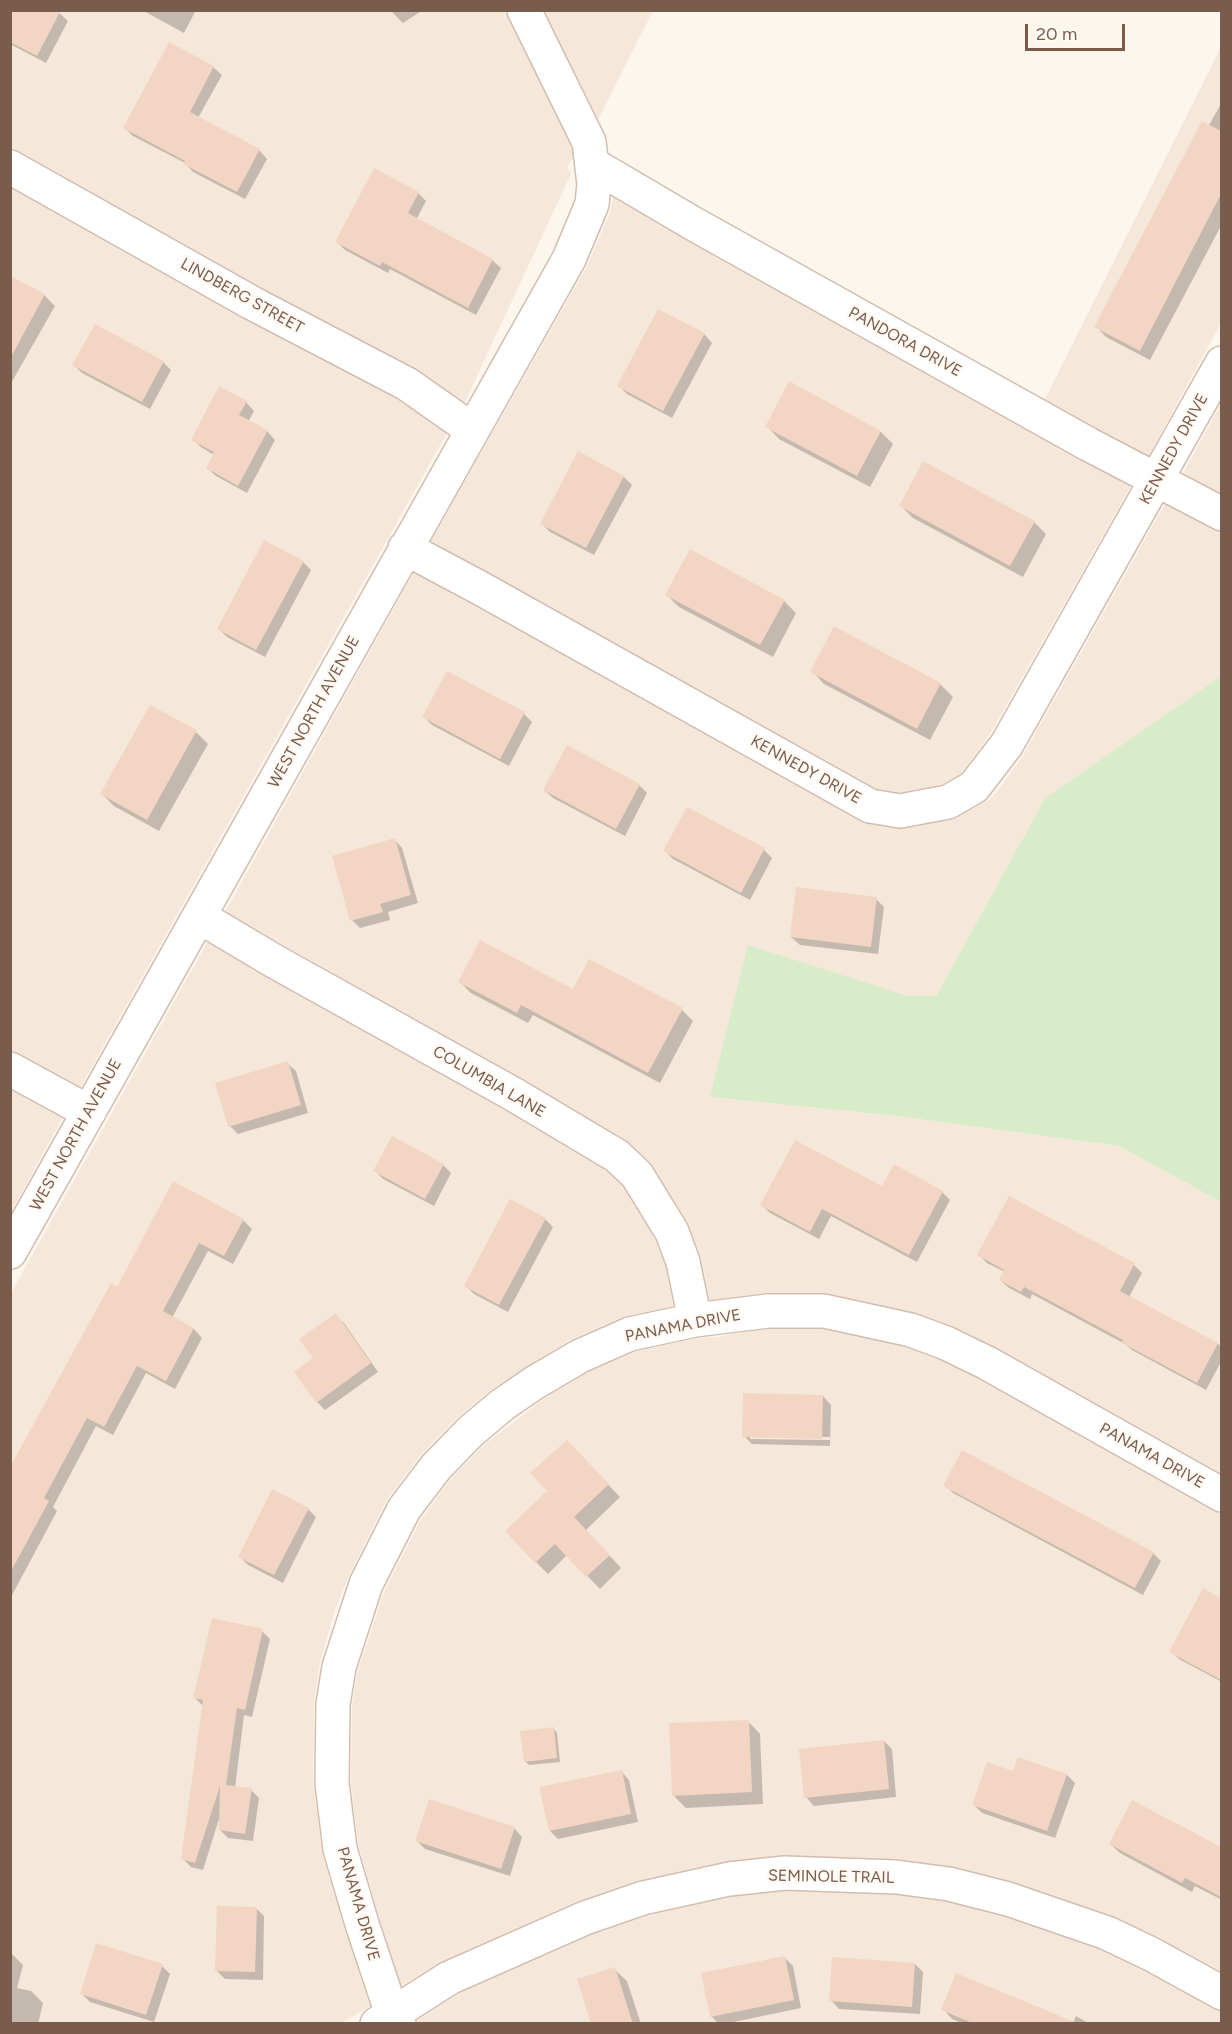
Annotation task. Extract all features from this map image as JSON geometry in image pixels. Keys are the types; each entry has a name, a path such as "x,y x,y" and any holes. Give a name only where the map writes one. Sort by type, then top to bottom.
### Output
{"street":[{"name":"WEST NORTH AVENUE","path":"10,1252 200,917 471,429 569,259 592,204 594,184 589,142 524,10"},
{"name":"PANDORA DRIVE","path":"592,164 694,225 1077,438 1221,514"},
{"name":"LINDBERG STREET","path":"10,167 252,303 407,384 471,429"},
{"name":"KENNEDY DRIVE","path":"405,548 870,806 900,811 948,802 974,787 985,776 1007,744 1221,363"},
{"name":"COLUMBIA LANE","path":"200,917 513,1094 617,1156 637,1175 672,1232 683,1262 695,1320"},
{"path":"10,1069 89,1112"},
{"name":"PANAMA DRIVE","path":"389,2020 340,1849 332,1783 333,1704 336,1685 350,1629 366,1584 404,1509 436,1467 471,1431 502,1405 580,1356 630,1334 695,1320 768,1311 824,1311 911,1330 987,1363 1221,1495"},
{"name":"SEMINOLE TRAIL","path":"389,2020 449,1978 594,1915 643,1898 729,1879 784,1873 896,1877 949,1884 1008,1899 1107,1933 1152,1954 1221,1993"}],"shaded area":[{"path":"505,10 571,145 573,158 567,168 572,172 464,404 415,370 260,288 11,148 11,11"},
{"path":"544,11 653,11 598,120"},
{"path":"1221,47 1221,323 1148,457 1044,401"},
{"path":"10,187 244,318 398,399 447,433 80,1088 11,1050"},
{"path":"613,196 686,239 1131,486 990,734 961,774 940,785 897,793 874,790 430,543 586,268 610,212"},
{"path":"1221,404 1221,495 1182,475"},
{"path":"1165,504 1221,533 1221,676 1045,798 936,996 908,996 710,1097 896,1116 1119,1146 1221,1202 1221,1476 996,1348 953,1328 914,1314 826,1294 765,1294 710,1301 702,1262 688,1225 653,1168 629,1145 522,1080 225,912 414,572 861,821 905,828 954,819 989,800 1001,787 1023,755"},
{"path":"208,941 504,1109 606,1170 622,1184 655,1237 665,1265 673,1306 620,1318 570,1340 489,1391 456,1419 420,1456 388,1498 348,1577 334,1613 320,1663 314,1701 313,1781 322,1852 370,2006 342,2023 11,2024 11,1293"},
{"path":"11,1088 63,1117 11,1212"},
{"path":"771,1328 824,1328 870,1337 940,1359 980,1378 1221,1514 1221,1974 1112,1917 1011,1882 951,1868 896,1860 780,1856 722,1862 637,1881 575,1902 440,1962 401,1986 359,1848 351,1785 352,1707 357,1673 384,1592 421,1519 451,1479 485,1444 545,1398 590,1371 638,1351 699,1338"},
{"path":"787,1890 897,1895 947,1901 1005,1915 1100,1949 1144,1970 1222,2012 1221,2024 421,2024 418,2020 460,1993 594,1934 650,1915 734,1896"}],"green space":[{"path":"1221,676 1221,1202 1119,1146 896,1116 710,1097 748,945 908,996 936,996 1045,798"}],"building":[{"path":"10,10 61,10 37,56 10,42"},
{"path":"169,42 214,66 190,112 260,149 237,192 183,164 185,161 123,128"},
{"path":"1202,121 1221,131 1221,194 1140,351 1094,327"},
{"path":"374,168 419,192 408,213 493,259 468,308 382,262 380,266 335,242"},
{"path":"10,276 45,294 10,359"},
{"path":"658,309 705,333 663,411 617,386"},
{"path":"95,324 164,361 142,402 72,365"},
{"path":"789,381 881,431 857,476 765,427"},
{"path":"219,386 247,401 239,415 268,430 238,486 206,468 214,452 191,440"},
{"path":"578,451 624,476 586,548 540,524"},
{"path":"923,461 1035,521 1010,566 899,506"},
{"path":"264,540 304,561 256,650 217,629"},
{"path":"690,549 785,600 760,645 665,595"},
{"path":"834,626 941,683 917,729 810,672"},
{"path":"447,671 525,712 500,759 422,717"},
{"path":"150,705 197,730 147,820 100,794"},
{"path":"567,745 640,784 616,829 543,790"},
{"path":"687,807 765,848 741,893 663,851"},
{"path":"395,838 411,895 380,904 383,912 350,921 332,856"},
{"path":"796,887 877,897 871,947 790,937"},
{"path":"480,940 573,989 589,959 683,1008 648,1073 521,1005 517,1013 458,982"},
{"path":"288,1061 301,1105 228,1127 215,1083"},
{"path":"392,1136 444,1164 425,1199 373,1171"},
{"path":"795,1140 882,1186 894,1164 943,1191 909,1255 822,1209 810,1232 760,1205"},
{"path":"173,1181 244,1219 224,1256 199,1243 163,1311 194,1328 166,1381 137,1366 104,1427 87,1418 44,1498 49,1501 10,1573 10,1467 111,1283 117,1287"},
{"path":"1009,1196 1135,1263 1120,1291 1218,1343 1197,1383 1024,1287 1021,1292 999,1280 1004,1270 977,1255"},
{"path":"510,1199 546,1218 499,1305 464,1286"},
{"path":"336,1313 371,1363 316,1403 294,1372 313,1358 299,1339"},
{"path":"743,1393 823,1395 822,1439 742,1437"},
{"path":"567,1440 609,1484 574,1517 610,1555 586,1577 555,1544 535,1563 505,1531 547,1491 530,1473"},
{"path":"962,1450 1154,1552 1135,1588 943,1486"},
{"path":"272,1489 309,1508 274,1575 238,1557"},
{"path":"1203,1588 1221,1598 1221,1680 1169,1652"},
{"path":"212,1618 263,1629 245,1710 237,1708 226,1785 252,1788 245,1834 219,1830 220,1786 195,1863 181,1859 203,1700 193,1698"},
{"path":"749,1720 752,1792 672,1796 669,1723"},
{"path":"554,1727 557,1758 524,1762 520,1731"},
{"path":"884,1740 889,1789 804,1798 799,1749"},
{"path":"1018,1757 1067,1774 1047,1831 972,1805 987,1762 1013,1771"},
{"path":"622,1770 631,1814 549,1831 539,1787"},
{"path":"429,1799 515,1827 501,1869 415,1841"},
{"path":"1132,1800 1221,1847 1221,1897 1185,1878 1182,1883 1109,1844"},
{"path":"217,1906 257,1907 255,1972 215,1971"},
{"path":"96,1943 163,1964 146,2015 80,1994"},
{"path":"785,1956 794,2000 710,2017 701,1973"},
{"path":"832,1957 915,1963 912,2007 829,2001"},
{"path":"615,1967 633,2024 591,2024 577,1979"},
{"path":"956,1973 1077,2024 975,2024 941,2010"}]}
